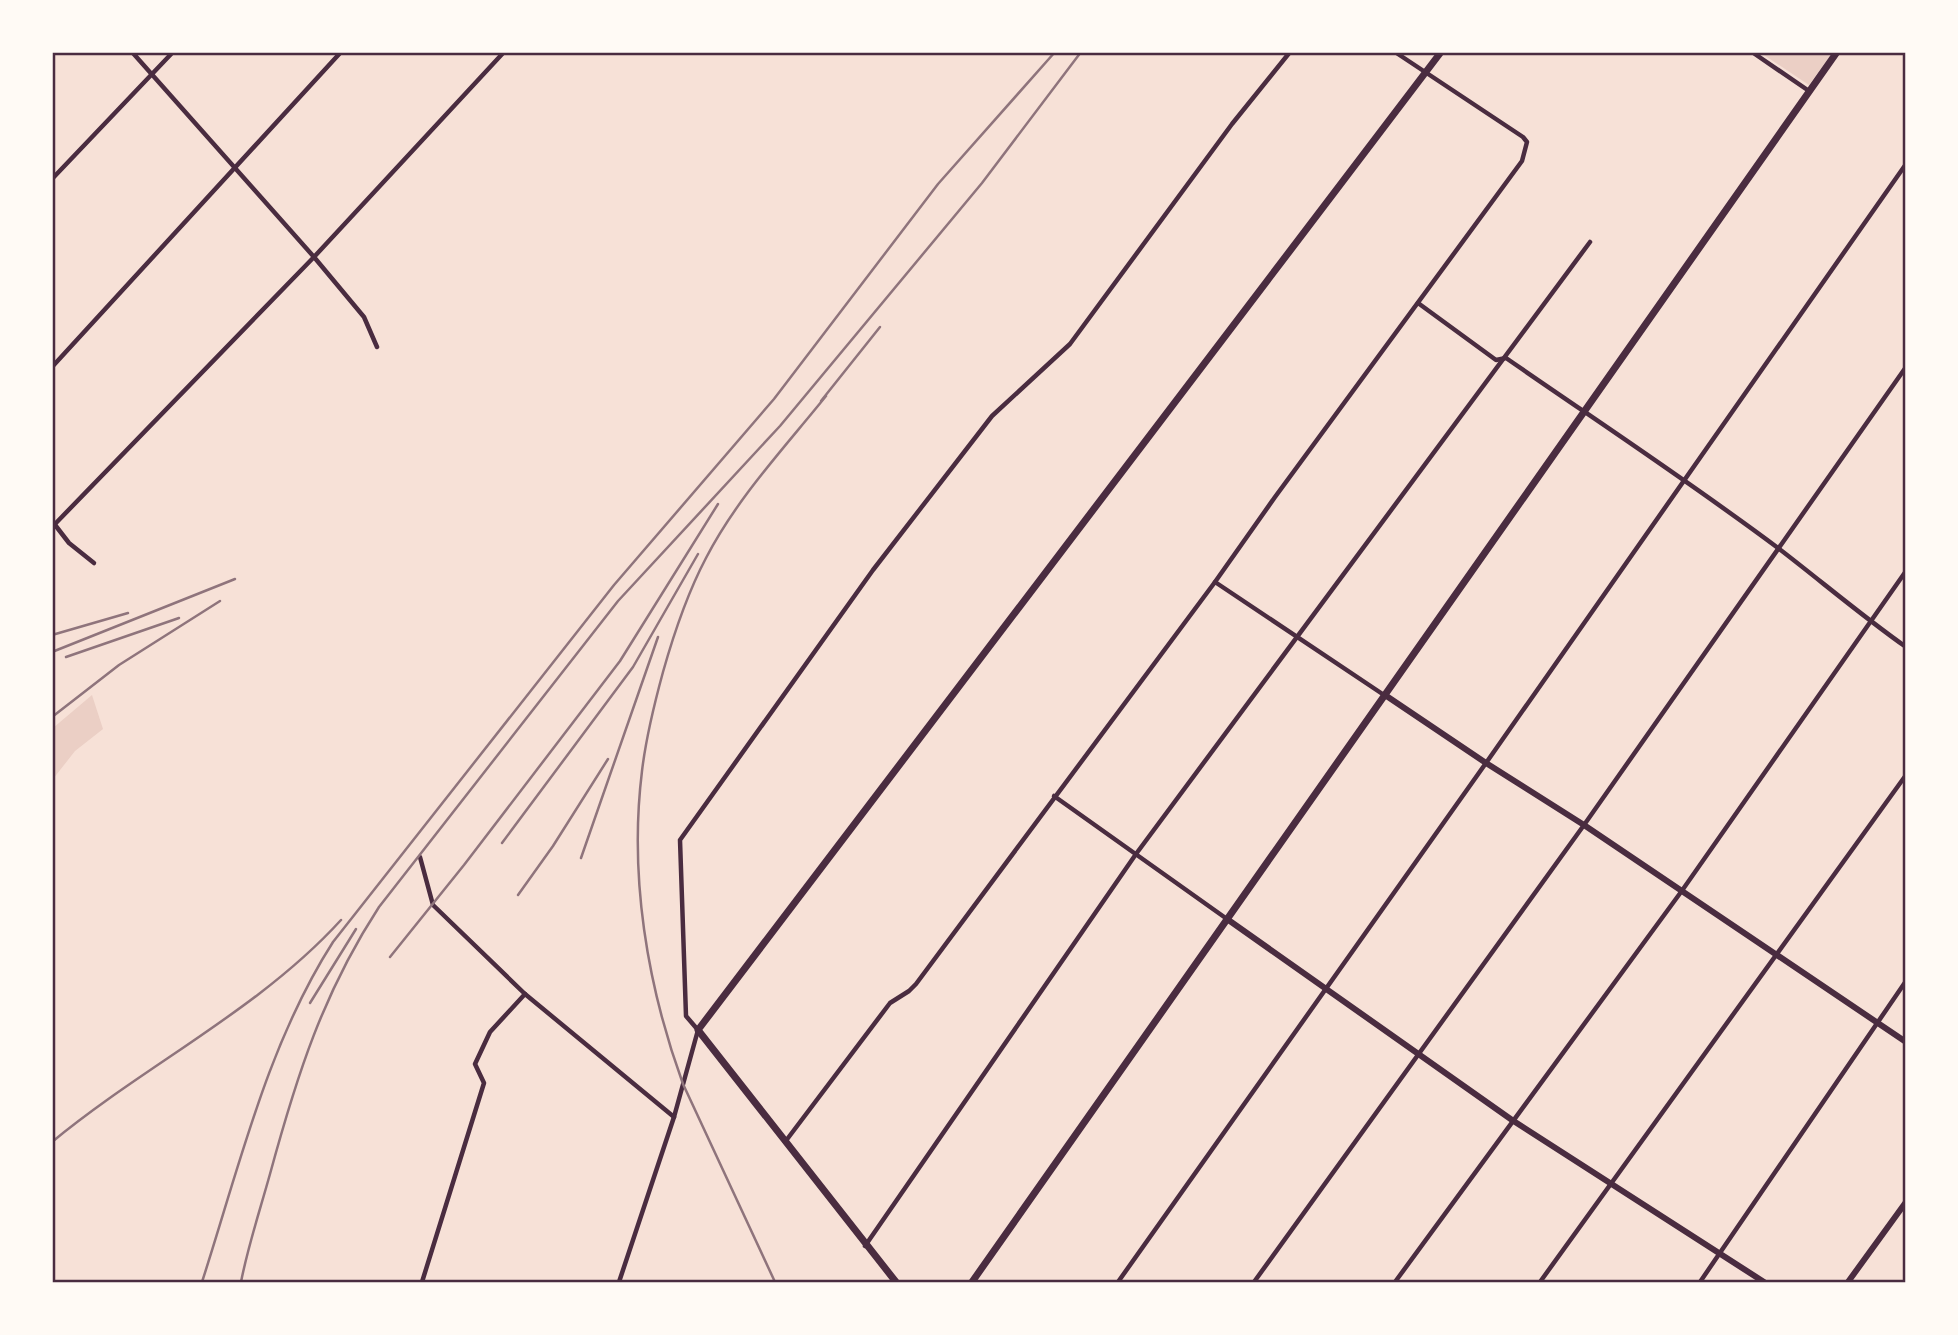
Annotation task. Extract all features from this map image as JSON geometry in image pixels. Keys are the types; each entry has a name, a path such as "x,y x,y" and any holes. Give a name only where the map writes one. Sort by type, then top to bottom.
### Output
{"main road":[{"path":"897,1283 698,1030 1441,52"},
{"path":"972,1283 1837,52"}],"street":[{"path":"132,52 364,317 377,347"},
{"path":"52,179 173,52"},
{"path":"52,367 341,52"},
{"path":"94,563 69,543 54,523 314,257 504,52"},
{"path":"619,1283 674,1117 698,1030 686,1016 680,840 873,570 992,416 1070,344 1232,124 1290,52"},
{"path":"785,1143 890,1003 916,984 1216,582 1275,497 1522,161 1527,142 1523,137 1395,52"},
{"path":"1752,52 1810,91"},
{"path":"1118,1283 1906,164"},
{"path":"866,1246 1136,854 1590,242"},
{"path":"1418,303 1496,360 1506,358 1683,481 1778,548 1870,622 1906,647"},
{"path":"1254,1283 1584,825 1906,367"},
{"path":"1395,1283 1681,892 1906,571"},
{"path":"1216,582 1906,1042"},
{"path":"1540,1283 1906,775"},
{"path":"1054,796 1512,1120 1764,1283"},
{"path":"420,857 433,905 525,994 674,1117"},
{"path":"1700,1283 1906,981"},
{"path":"422,1283 484,1083 475,1064 490,1032 525,994"},
{"path":"1848,1283 1906,1202"}],"shaded area":[{"path":"1761,53 1832,53 1809,85"},
{"path":"92,695 103,729 75,751 53,779 53,728"}],"railway":[{"path":"202,1282 242,1151 272,1065 310,982 333,942 614,585 774,399 938,184 1055,52"},
{"path":"241,1282 280,1138 314,1036 342,971 379,907 618,601 780,426 982,183 1081,52"},
{"path":"821,401 880,327"},
{"path":"775,1282 683,1084 670,1046 644,930 638,850 639,811 644,758 653,709 672,643 693,586 718,536 732,515 826,396"},
{"path":"390,957 620,661 718,504"},
{"path":"502,843 633,667 698,554"},
{"path":"52,652 235,579"},
{"path":"52,717 119,665 220,601"},
{"path":"52,635 128,613"},
{"path":"66,657 179,618"},
{"path":"581,858 658,637"},
{"path":"518,895 553,846 608,759"},
{"path":"52,1142 274,982 341,920"},
{"path":"310,1003 356,929"}]}
